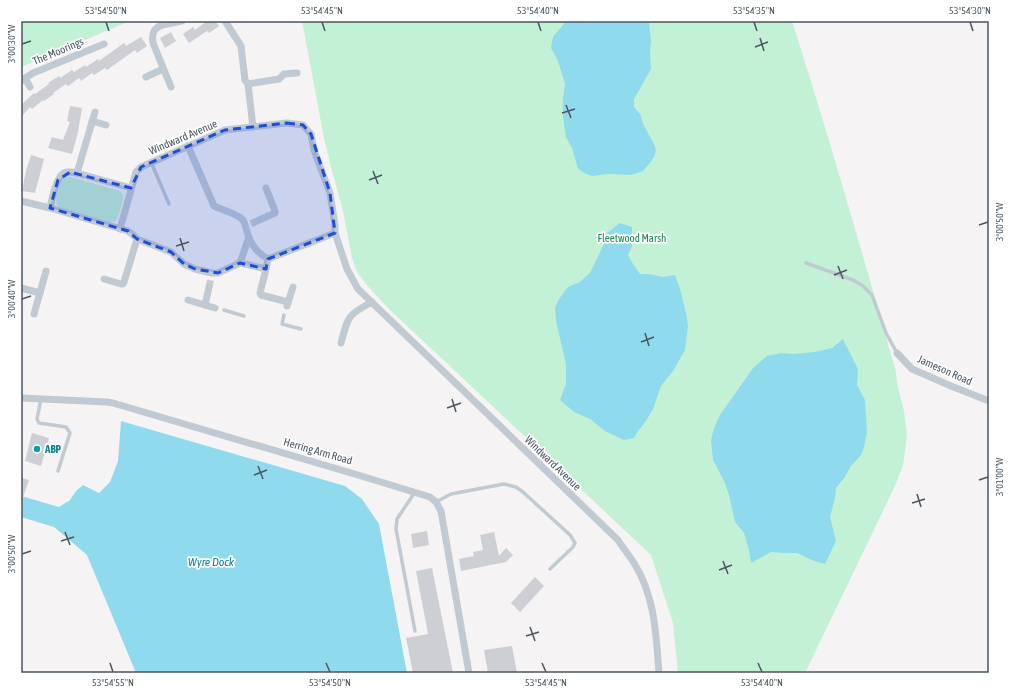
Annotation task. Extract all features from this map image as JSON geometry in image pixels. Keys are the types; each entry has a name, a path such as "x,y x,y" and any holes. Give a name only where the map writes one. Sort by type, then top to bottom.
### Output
{"street":[{"path":"171,87 152,43 152,33 155,28 160,25 182,21"},
{"path":"225,21 241,46 245,80 248,84 253,127"},
{"name":"The Moorings","path":"23,80 38,71 104,44"},
{"path":"146,76 163,69"},
{"path":"248,84 279,79 284,74 297,73"},
{"path":"23,80 30,86"},
{"path":"77,173 95,112"},
{"path":"92,121 106,126"},
{"name":"Windward Avenue","path":"120,229 136,172 141,167 224,130 287,123 303,125 311,134 314,150 330,193 335,233 347,269 358,289 618,540 635,563 651,601 654,615 659,673"},
{"path":"188,146 214,206 242,219 248,225 248,237 240,263"},
{"path":"50,208 58,180 65,172 77,173 131,188"},
{"path":"259,220 275,213 266,188"},
{"path":"21,201 128,231 137,239 172,252 184,264 211,276 240,263 266,269"},
{"path":"248,237 262,256 268,259 335,233"},
{"path":"104,280 123,284 137,239"},
{"path":"268,259 260,293 261,295 287,304 293,287"},
{"path":"34,314 46,271"},
{"path":"205,305 209,287"},
{"path":"21,288 40,293"},
{"path":"188,300 215,308"},
{"path":"342,344 350,317 358,309 372,302"},
{"name":"Jameson Road","path":"896,353 912,369 989,401"},
{"name":"Herring Arm Road","path":"21,398 113,403 415,492 430,497 436,502"},
{"path":"436,502 441,511 444,525 469,673"}],"lane":[{"path":"151,162 169,204"},
{"path":"806,262 852,280 863,286 872,295 886,333 896,353"},
{"path":"224,310 244,316"},
{"path":"284,315 282,324 300,329"},
{"path":"41,399 37,419 39,423 66,427 70,433 58,471"},
{"path":"436,502 451,494 504,484 516,486 570,535 575,543 573,547 550,569"},
{"path":"415,492 397,519 396,529 415,631"}],"highlighted area":[{"path":"287,123 303,125 311,134 330,193 335,233 268,259 266,269 240,263 218,273 195,269 184,264 171,252 137,239 128,231 50,208 58,180 70,172 131,188 141,167 225,130"}],"green space":[{"path":"21,21 130,21 21,67"},
{"name":"Fleetwood Marsh","path":"302,21 792,21 846,196 896,372 907,435 903,465 895,486 805,673 678,673 673,623 651,555 387,307 366,284 357,272 352,258 343,211 324,138"},
{"path":"67,177 120,191 123,195 123,200 117,219 110,222 60,208 56,202 56,199 61,182"}],"water":[{"path":"566,21 649,21 651,69 634,99 634,107 640,114 644,126 656,150 654,157 643,171 631,175 608,174 592,176 578,169 572,148 566,137 563,117 565,84 558,61 551,48 553,37"},
{"path":"620,223 632,227 632,246 628,255 640,274 663,277 675,275 680,289 688,326 685,350 673,371 661,386 653,409 634,438 624,440 605,431 590,419 574,412 560,400 566,384 566,364 556,321 555,308 559,299 568,287 580,282 590,273 603,246 607,233"},
{"path":"843,339 858,369 857,385 865,400 867,432 861,455 851,466 845,477 836,488 830,517 836,541 825,564 814,561 797,553 771,552 751,563 744,533 735,522 729,495 724,481 713,460 711,440 714,428 720,415 753,368 767,356 781,353 793,354 815,352 832,348"},
{"name":"Wyre Dock","path":"121,421 345,486 362,499 379,524 407,673 136,673 87,555 54,527 21,517 21,496 59,507 70,500 76,491 83,485 99,493 110,482 118,461"}],"building":[{"path":"207,21 215,21 219,26 209,33 207,31 189,43 183,34 193,27 195,30"},
{"path":"171,32 176,41 165,48 160,38"},
{"path":"141,37 147,46 137,53 135,50 107,70 105,68 94,75 92,73 81,81 79,78 68,86 66,84 32,109 30,107 21,117 21,105 34,93 35,94 49,84 48,83 59,76 60,78 72,70 74,72 85,65 86,67 98,59 99,61 124,43 126,46"},
{"path":"70,106 82,108 72,154 48,148 52,137 63,140 70,122 67,121"},
{"path":"31,155 44,159 35,193 22,191"},
{"name":"ABP","path":"32,433 49,438 41,466 25,461"},
{"path":"22,478 29,480 21,500 21,482"},
{"path":"427,531 429,545 413,548 411,534"},
{"path":"494,532 499,556 506,548 513,555 506,562 461,571 459,559 474,556 473,552 483,550 480,535"},
{"path":"432,568 453,673 413,673 406,638 428,634 416,571"},
{"path":"535,577 544,586 520,612 511,603"},
{"path":"512,646 517,673 488,673 484,650"}],"tunnel":[{"path":"251,224 259,220"},
{"path":"209,287 211,278"}],"place":[{"name":"ABP","path":"37,449"}]}
